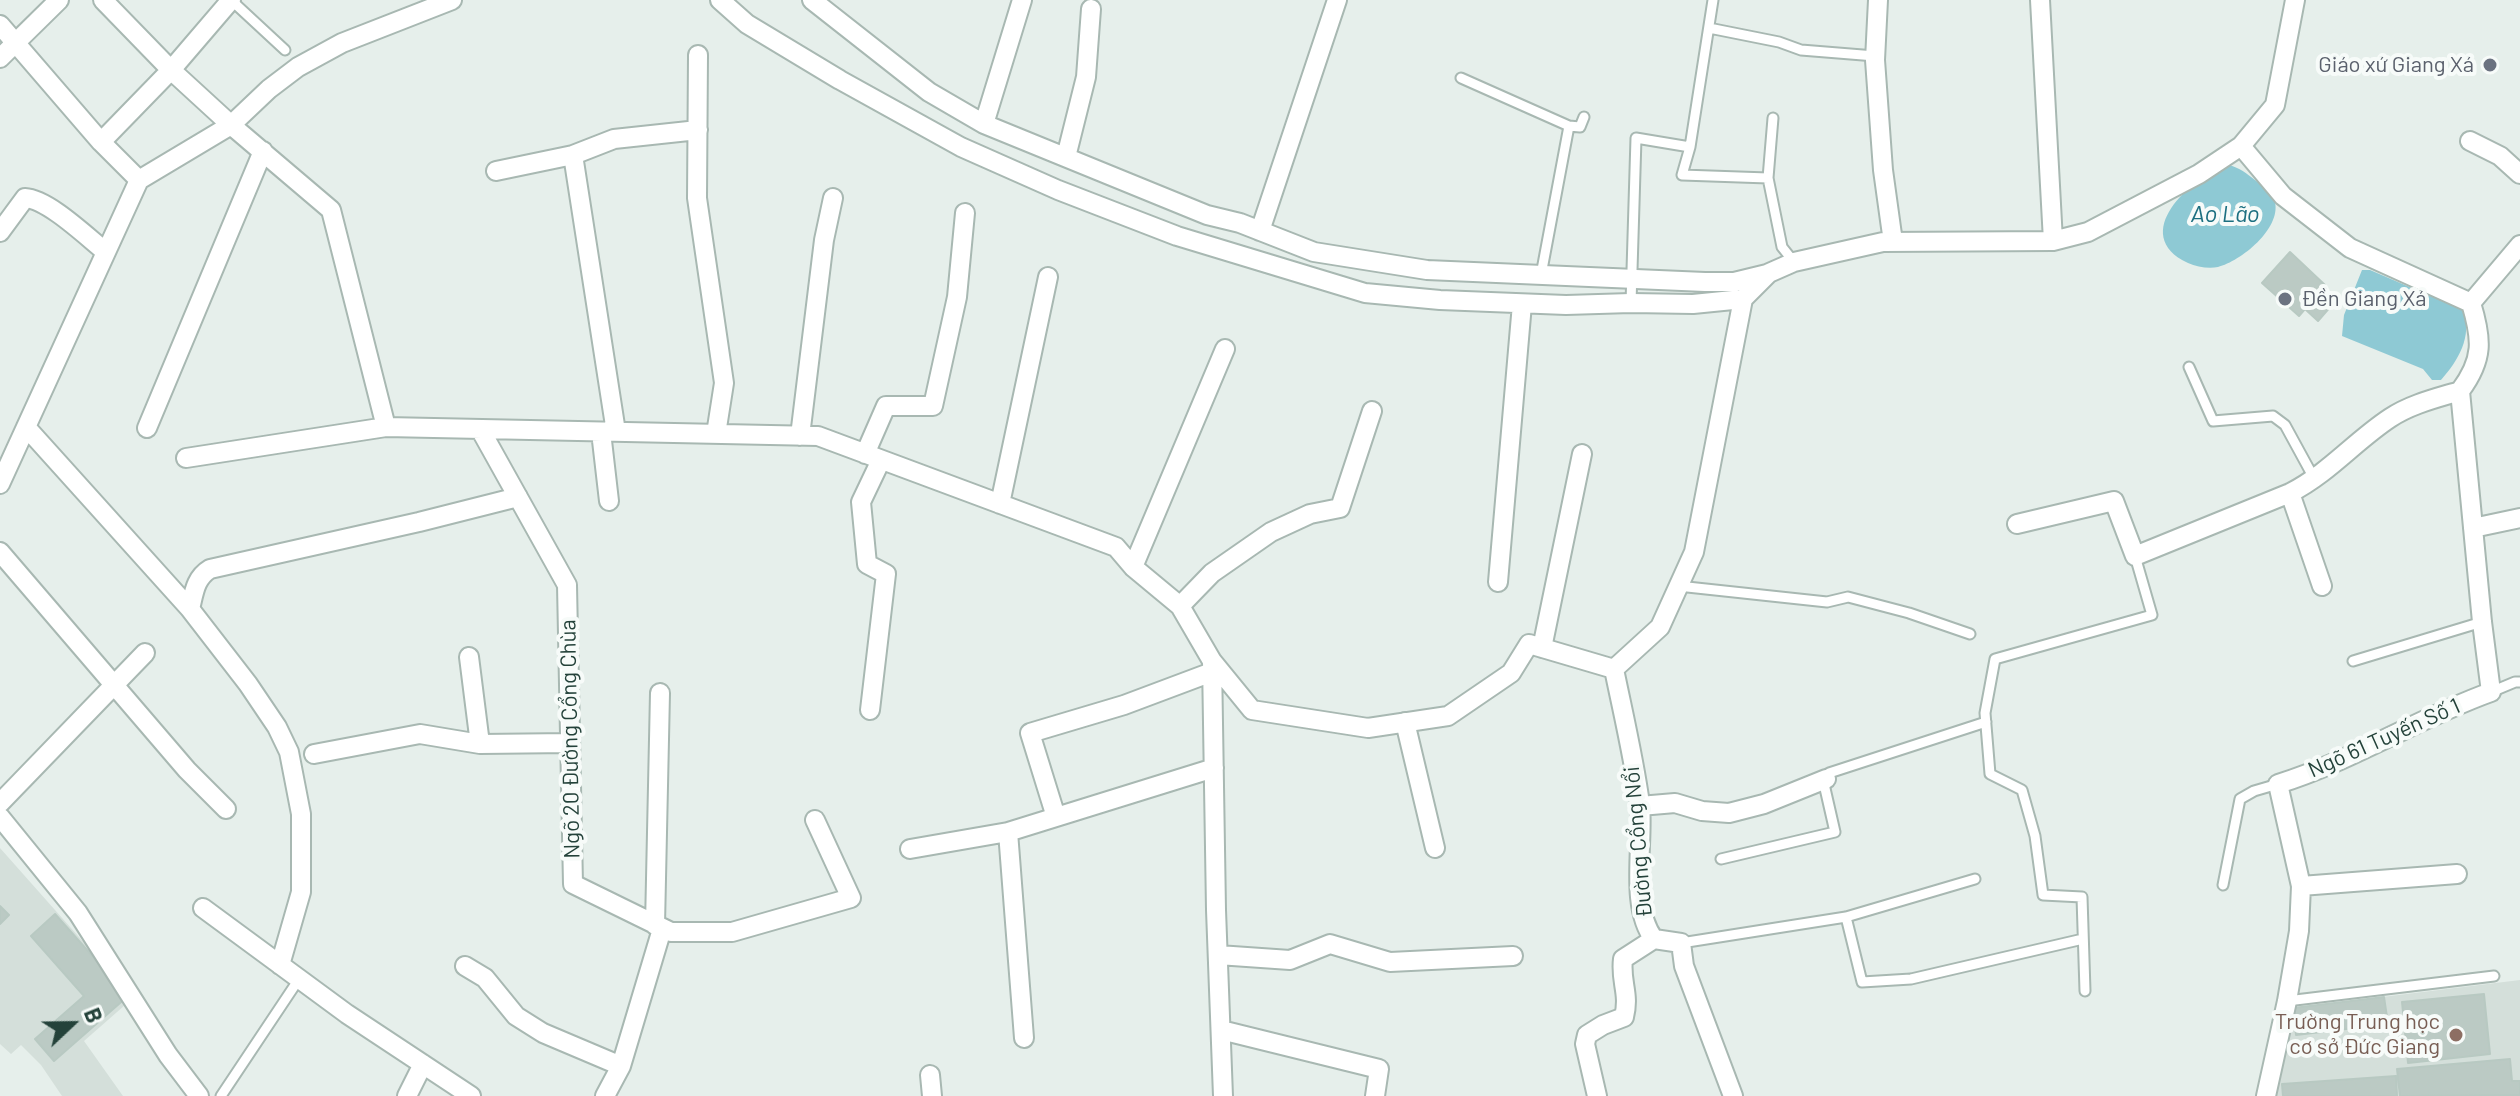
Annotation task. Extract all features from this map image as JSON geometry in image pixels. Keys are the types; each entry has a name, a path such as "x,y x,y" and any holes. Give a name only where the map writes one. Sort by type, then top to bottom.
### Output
{"street":[{"path":"0,58 59,0"},
{"path":"103,0 171,70 331,210 386,427"},
{"path":"101,142 171,70 231,0"},
{"path":"0,484 139,180 231,125 269,89 309,61 342,43 452,0"},
{"path":"720,0 747,24 961,147 1058,190 1177,236 1365,293 1522,304 1693,304 1743,299"},
{"path":"812,0 929,92 984,124 1207,215 1314,252 1427,270 1734,282 1769,273 1794,262 1883,242 2053,241 2088,232 2199,174 2241,146 2275,105 2295,0"},
{"path":"984,124 1022,0"},
{"path":"1260,231 1337,0"},
{"path":"1878,0 1875,56 1883,170 1893,242"},
{"path":"2040,0 2053,241"},
{"path":"1066,157 1086,77 1091,9"},
{"path":"0,25 101,142 139,180"},
{"path":"698,55 697,198 724,383 716,434"},
{"path":"496,171 573,155 614,139 698,130"},
{"path":"2470,141 2500,156 2520,174"},
{"path":"2017,524 2114,501 2135,556 2315,480 2392,416 2427,400 2460,391 2475,371 2479,341 2471,303 2350,248 2283,196 2241,146"},
{"path":"147,428 263,151"},
{"path":"573,155 608,432 609,501"},
{"path":"0,232 25,198 33,198 106,252"},
{"path":"800,436 824,240 833,198"},
{"path":"870,710 886,574 867,564 861,502 886,406 933,406 957,297 965,213"},
{"path":"2471,303 2520,245"},
{"path":"186,458 386,427 818,436 1116,547 1133,567 1180,606 1212,666 1252,710 1368,728 1448,716 1511,673 1529,644 1614,669 1660,627 1694,552 1743,299 1769,273"},
{"path":"1000,504 1048,277"},
{"path":"1498,582 1522,304"},
{"path":"1133,567 1225,349"},
{"path":"2460,391 2491,692"},
{"path":"1180,606 1212,573 1271,532 1310,514 1340,508 1372,411"},
{"path":"26,427 190,609 248,684 277,727 289,752 301,814 301,892 280,965"},
{"name":"Ngõ 20 Đường Cổng Chùa","path":"480,429 567,585 573,884 671,932 732,932 851,898 815,820"},
{"path":"1542,648 1582,454"},
{"path":"2290,493 2322,586"},
{"path":"190,609 196,583 210,569 518,497"},
{"path":"2473,528 2520,518"},
{"path":"0,552 187,770 226,809"},
{"path":"0,803 145,653"},
{"path":"469,657 480,744"},
{"path":"1212,666 1223,1096"},
{"path":"1056,817 1030,733 1124,705 1212,666"},
{"name":"Đường Cổng Nổi","path":"1614,669 1640,806 1643,918 1654,939 1681,943"},
{"name":"Ngõ 61 Tuyến Số 1","path":"2278,784 2371,746 2457,704 2491,692"},
{"path":"605,1096 621,1066 659,927 660,693"},
{"path":"1405,722 1435,848"},
{"path":"314,754 420,734 480,744 570,743"},
{"path":"910,849 1008,832 1214,768"},
{"path":"1640,806 1675,803 1702,811 1729,813 1764,804 1826,779"},
{"path":"2266,1096 2299,931 2301,886 2278,784"},
{"path":"0,817 78,913 168,1055 199,1096"},
{"path":"1008,832 1024,1038"},
{"path":"2301,886 2457,874"},
{"path":"203,908 347,1014 471,1096"},
{"path":"1597,1096 1585,1044 1587,1035 1624,1017 1628,1002 1621,973 1623,959 1654,939"},
{"path":"1681,943 1684,966 1733,1096"},
{"path":"1218,955 1290,960 1330,944 1390,962 1513,956"},
{"path":"465,966 485,978 516,1016 543,1033 621,1066"},
{"path":"1221,1030 1379,1069 1375,1096"},
{"path":"407,1096 423,1064"},
{"path":"930,1075 932,1096"}],"lane":[{"path":"231,0 285,50"},
{"path":"1713,0 1690,147 1682,175 1768,178"},
{"path":"1709,28 1779,42 1801,50 1875,56"},
{"path":"1461,78 1569,126 1580,127 1584,117"},
{"path":"1773,118 1768,178 1782,247 1794,262"},
{"path":"1541,275 1569,126"},
{"path":"1631,303 1636,138 1690,147"},
{"path":"2189,367 2213,421 2273,416 2285,425 2315,480"},
{"path":"2085,991 2082,897 2043,895 2035,836 2022,790 1990,774 1985,713 1995,659 2152,615 2135,556"},
{"path":"1678,586 1827,602 1848,597 1970,634"},
{"path":"2353,661 2482,622"},
{"path":"2491,692 2520,682"},
{"path":"1721,859 1835,832 1824,784 1829,773 1986,722"},
{"path":"2223,885 2240,799 2278,784"},
{"path":"1681,943 1846,917 1975,879"},
{"path":"1846,917 1862,982 1911,979 2083,939"},
{"path":"2287,1001 2494,976"},
{"path":"221,1096 299,979"}],"shaded area":[{"path":"0,848 133,998 84,1041 123,1096 62,1096 41,1065 21,1045 11,1054 0,1044"},
{"path":"2520,980 2520,1096 2272,1096 2293,1008"}],"water":[{"name":"Ao Lão","path":"2229,165 2246,173 2272,195 2275,212 2272,223 2248,251 2227,264 2211,268 2188,263 2171,251 2164,238 2164,223 2183,194 2198,181"},
{"path":"2362,270 2370,270 2463,310 2465,339 2453,365 2441,380 2432,380 2423,369 2342,336 2344,315"}],"building":[{"path":"2290,252 2325,285 2317,294 2331,306 2318,321 2305,309 2299,316 2262,283"},
{"path":"0,906 9,915 0,924"},
{"path":"55,914 128,996 54,1061 35,1039 84,996 31,936"},
{"path":"2484,994 2490,1054 2408,1063 2402,1002"},
{"path":"2384,997 2388,1024 2296,1035 2293,1008"},
{"path":"2510,1059 2512,1081 2520,1081 2520,1095 2400,1096 2397,1069"},
{"path":"2396,1076 2397,1096 2283,1096 2282,1084"}],"place":[{"name":"Giáo xứ Giang Xá","path":"2490,65"},
{"name":"Đền Giang Xá","path":"2285,299"},
{"name":"Trường Trung học cơ sở Đức Giang","path":"2456,1035"}]}
